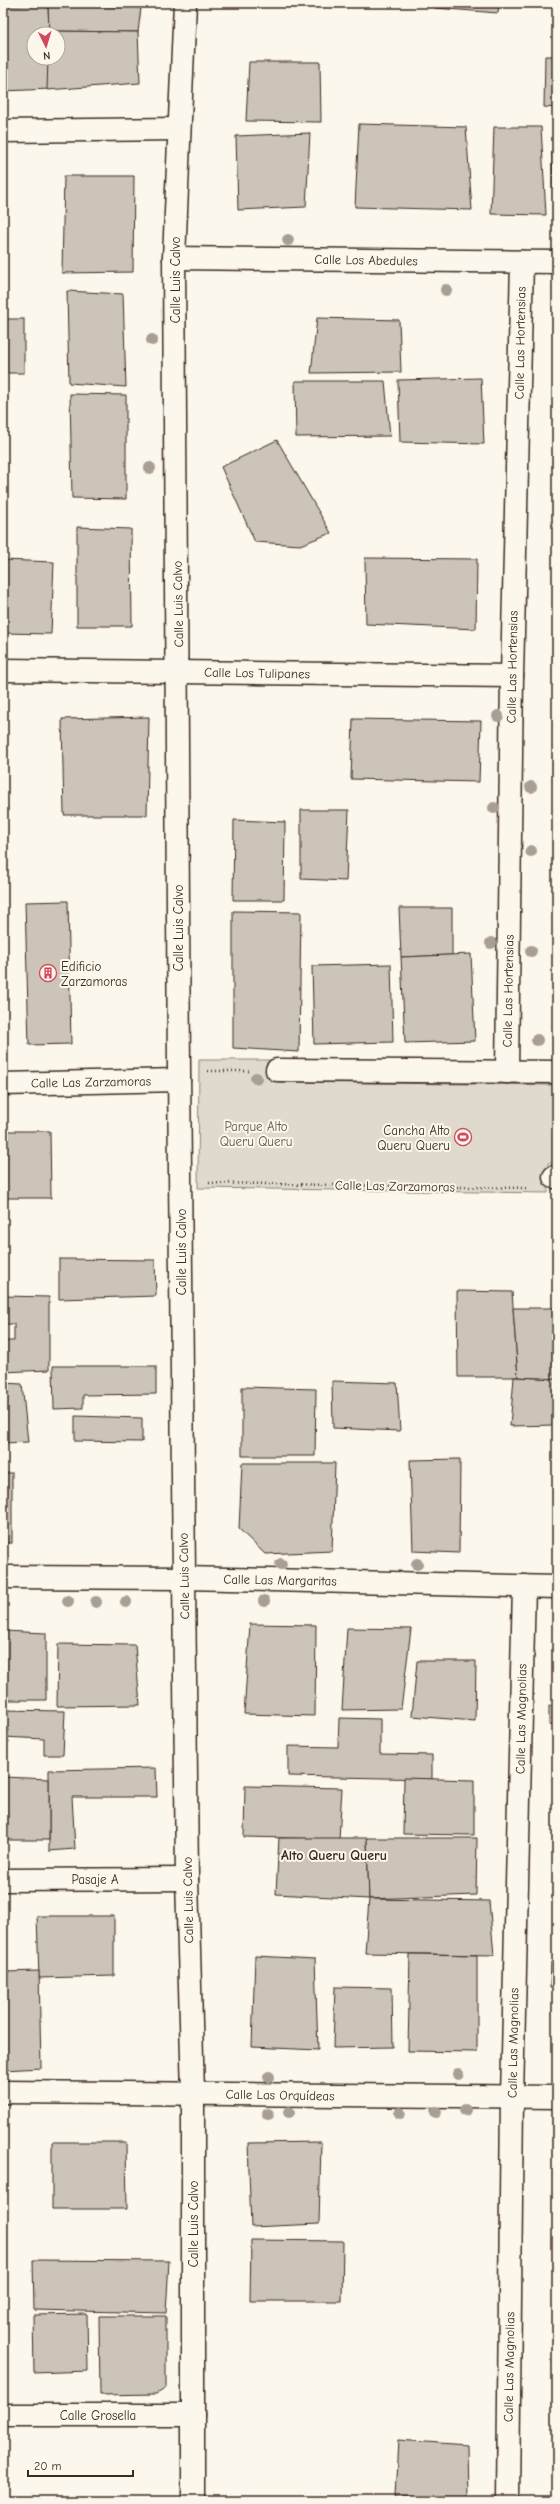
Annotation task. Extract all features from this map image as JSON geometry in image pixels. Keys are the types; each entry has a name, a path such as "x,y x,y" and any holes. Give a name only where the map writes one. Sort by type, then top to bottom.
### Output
{"street":[{"name":"Calle Luis Calvo","path":"185,3 178,129 174,258 178,672 179,1080 187,1879 193,2094 193,2501"},
{"path":"3,131 178,129"},
{"name":"Calle Los Abedules","path":"174,258 557,262"},
{"name":"Calle Las Hortensias","path":"506,1072 512,676 522,262"},
{"name":"Calle Los Tulipanes","path":"3,670 512,676"},
{"path":"277,1070 557,1072"},
{"name":"Calle Las Zarzamoras","path":"3,1084 179,1080"},
{"name":"Calle Las Margaritas","path":"3,1577 184,1578 557,1587"},
{"name":"Calle Las Magnolias","path":"508,2501 512,2097 524,1586"},
{"name":"Pasaje A","path":"3,1880 187,1879"},
{"name":"Calle Las Orquídeas","path":"3,2092 557,2097"},
{"name":"Calle Grosella","path":"3,2415 193,2415"}],"path":[{"name":"Calle Las Zarzamoras","path":"225,1184 548,1188 555,1177"}],"green space":[{"name":"Parque Alto Queru Queru","path":"199,1060 277,1060 277,1082 557,1085 557,1163 548,1163 548,1193 198,1188"}],"building":[{"path":"48,3 49,26 26,26 26,66 50,66 51,89 3,91 3,6"},
{"path":"48,3 141,8 138,32 66,31 66,26 49,26"},
{"path":"435,3 499,3 498,13 435,8"},
{"path":"66,31 138,32 140,83 47,90 48,66 66,66"},
{"path":"545,56 557,56 557,108 544,107"},
{"path":"249,62 320,62 321,122 246,121"},
{"path":"359,124 466,127 472,210 355,207"},
{"path":"494,127 541,127 546,215 491,214"},
{"path":"310,133 306,207 238,210 236,136"},
{"path":"552,152 557,152 557,215 554,215"},
{"path":"64,176 134,176 133,272 62,273"},
{"path":"67,291 123,294 126,387 69,383"},
{"path":"317,318 399,320 401,372 311,373"},
{"path":"3,319 24,319 24,373 3,373"},
{"path":"481,378 484,444 400,442 398,380"},
{"path":"295,381 385,381 390,436 296,437"},
{"path":"70,394 126,395 126,499 72,498"},
{"path":"277,440 331,533 300,545 255,542 221,467"},
{"path":"77,527 131,529 132,626 77,626"},
{"path":"365,558 477,559 476,629 366,624"},
{"path":"3,560 54,562 51,634 3,633"},
{"path":"149,717 147,815 64,815 62,719"},
{"path":"353,719 481,721 479,782 351,779"},
{"path":"301,810 349,810 346,881 301,879"},
{"path":"234,820 285,822 284,900 233,900"},
{"name":"Edificio Zarzamoras","path":"68,901 71,1044 29,1045 25,902"},
{"path":"399,908 452,908 452,955 401,957"},
{"path":"233,911 301,912 299,1052 233,1048"},
{"path":"471,954 475,1041 405,1043 401,957"},
{"path":"391,964 393,1042 314,1044 312,966"},
{"path":"3,1131 50,1131 51,1198 3,1198"},
{"path":"59,1259 155,1260 156,1296 59,1299"},
{"path":"457,1291 512,1292 518,1377 458,1377"},
{"path":"3,1296 49,1297 49,1370 3,1372 3,1341 14,1341 14,1324 3,1324"},
{"path":"513,1308 557,1308 557,1379 518,1377"},
{"path":"53,1366 156,1366 156,1394 83,1395 83,1408 54,1409"},
{"path":"514,1377 557,1379 557,1425 510,1426"},
{"path":"332,1381 397,1383 400,1431 333,1428"},
{"path":"3,1383 22,1384 28,1442 3,1443"},
{"path":"242,1387 316,1389 315,1456 242,1456"},
{"path":"75,1416 142,1418 142,1442 75,1441"},
{"path":"460,1459 459,1553 413,1551 410,1460"},
{"path":"242,1463 335,1463 332,1551 265,1554 239,1529"},
{"path":"3,1473 12,1473 12,1543 3,1543"},
{"path":"250,1624 316,1625 315,1716 244,1714"},
{"path":"347,1628 411,1629 401,1709 342,1710"},
{"path":"3,1631 46,1633 46,1700 3,1700"},
{"path":"58,1644 135,1645 140,1705 57,1706"},
{"path":"417,1661 476,1661 475,1721 412,1716"},
{"path":"549,1706 557,1706 557,1726 549,1725"},
{"path":"3,1710 65,1711 63,1755 44,1755 44,1739 3,1737"},
{"path":"339,1718 380,1719 380,1754 432,1755 432,1779 288,1776 288,1746 338,1747"},
{"path":"156,1768 157,1797 72,1797 75,1849 49,1851 49,1770"},
{"path":"3,1777 49,1779 49,1840 3,1840"},
{"path":"404,1778 474,1780 474,1835 403,1834"},
{"path":"245,1786 342,1788 339,1839 244,1837"},
{"path":"279,1838 367,1838 369,1899 276,1894"},
{"path":"367,1838 477,1838 476,1895 369,1899"},
{"path":"369,1899 489,1901 494,1955 365,1953"},
{"path":"37,1916 114,1916 114,1976 39,1978"},
{"path":"410,1954 477,1955 477,2052 408,2051"},
{"path":"255,1956 315,1959 318,2050 252,2047"},
{"path":"551,1962 557,1962 557,1988 550,1988"},
{"path":"39,1971 41,2068 3,2070 3,1972"},
{"path":"335,1987 392,1988 393,2047 333,2048"},
{"path":"52,2142 126,2142 127,2209 52,2209"},
{"path":"321,2142 319,2224 251,2227 248,2143"},
{"path":"251,2240 343,2241 342,2301 250,2301"},
{"path":"33,2260 169,2261 166,2313 34,2310"},
{"path":"87,2314 88,2371 34,2373 33,2315"},
{"path":"99,2316 166,2316 166,2388 157,2394 100,2395"},
{"path":"398,2440 467,2445 468,2497 395,2497"}],"place":[{"name":"Edificio Zarzamoras","path":"48,973"},
{"name":"Cancha Alto Queru Queru","path":"463,1137"}],"district":[{"name":"Alto Queru Queru","path":"334,1855"}]}
